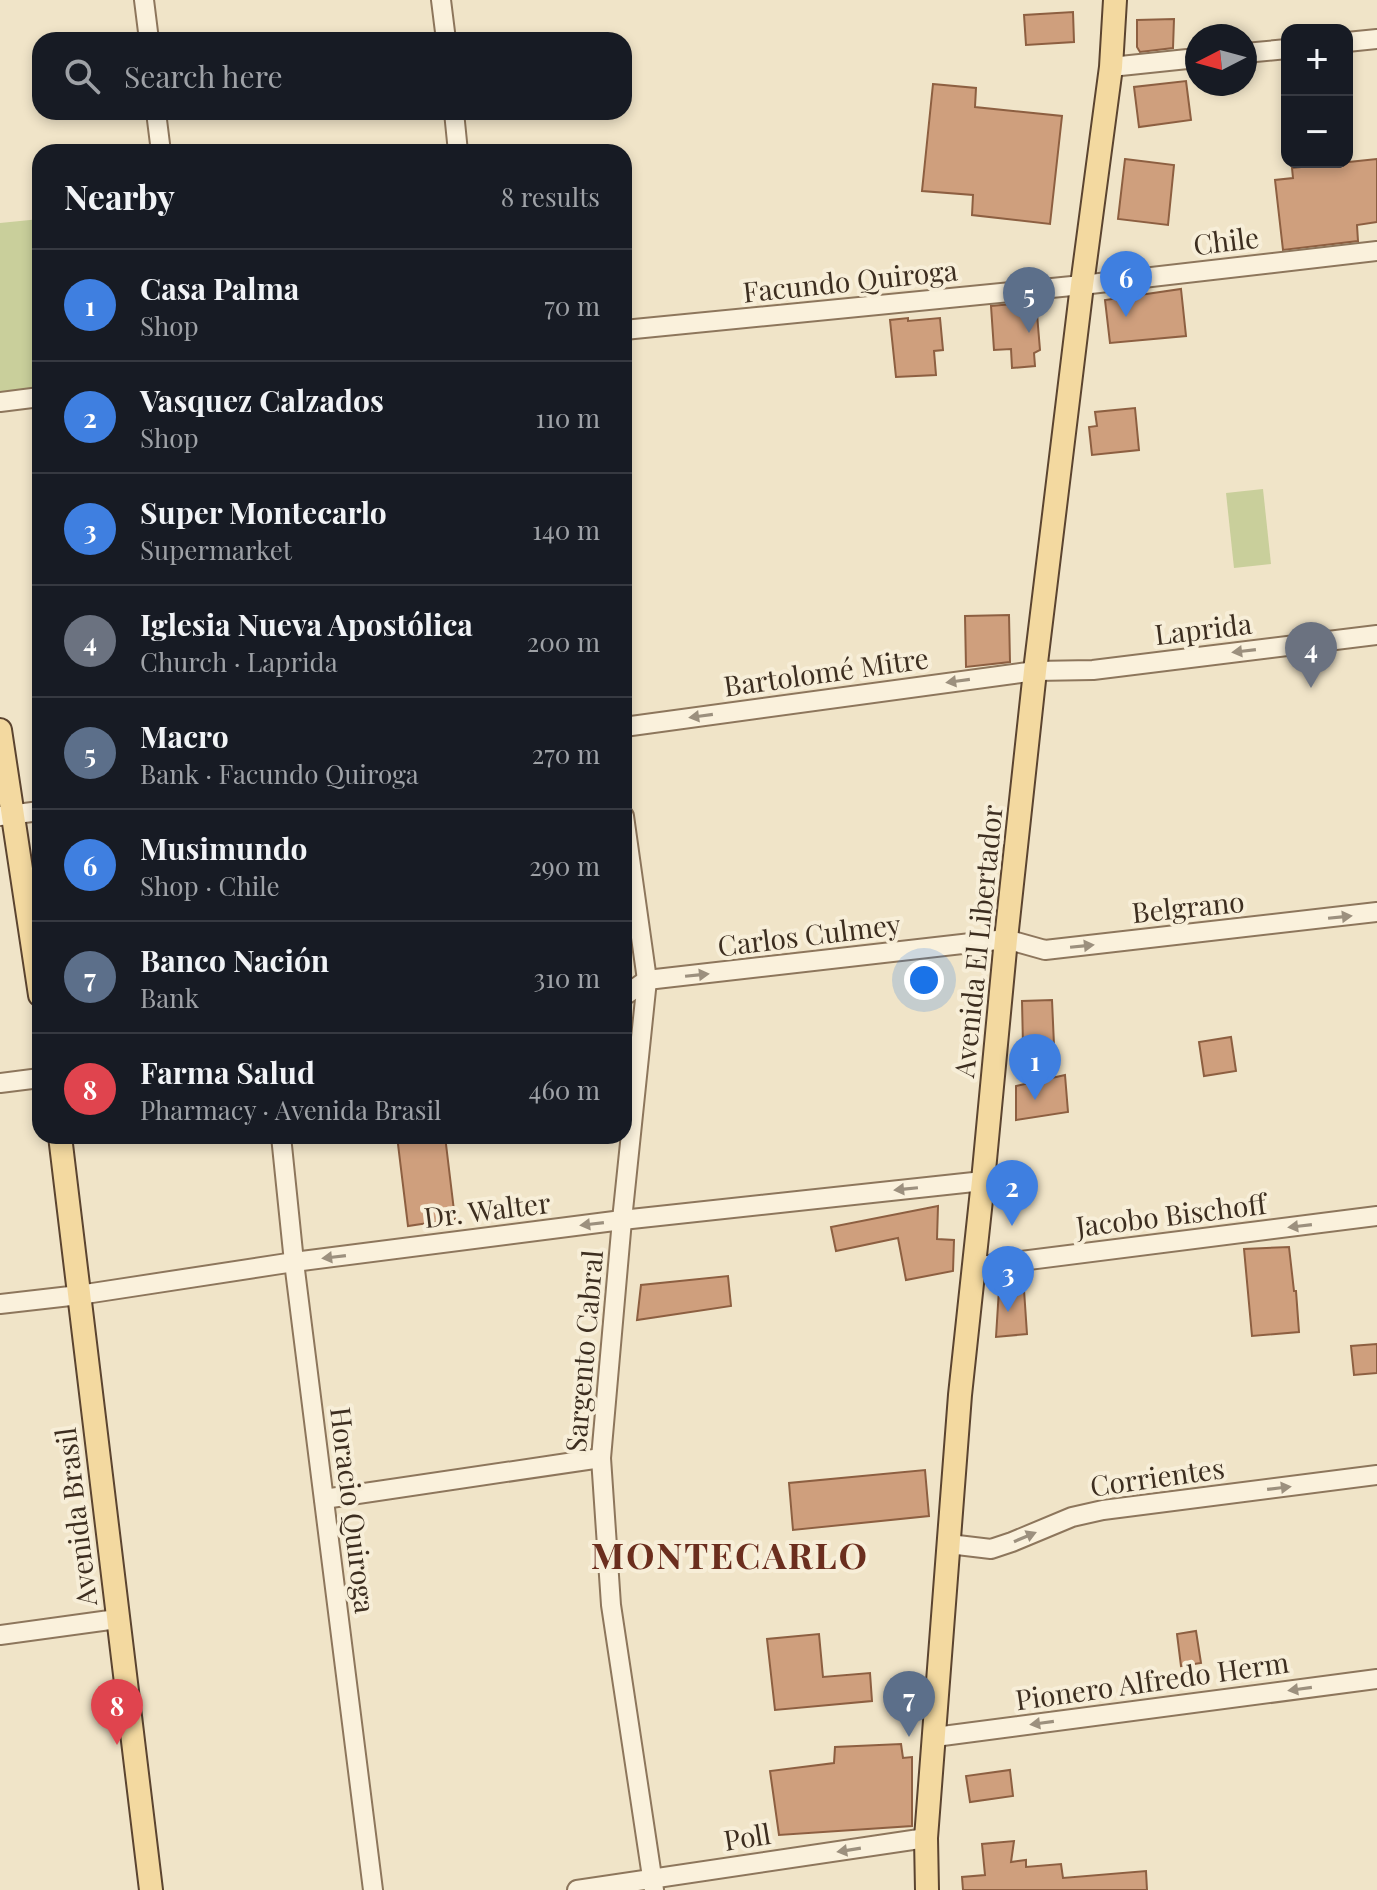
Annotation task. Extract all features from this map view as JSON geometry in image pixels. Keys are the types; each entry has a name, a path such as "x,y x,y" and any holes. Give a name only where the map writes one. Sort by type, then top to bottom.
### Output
{"main road":[{"name":"Avenida El Libertador","path":"927,1890 926,1838 960,1395 1035,671 1111,67 1115,0"},
{"path":"0,730 6,815 32,953"},
{"name":"Avenida Brasil","path":"61,1144 151,1890"}],"street":[{"path":"144,0 148,32"},
{"path":"441,0 445,32"},
{"path":"1353,41 1377,39"},
{"path":"1257,52 1281,50"},
{"path":"1111,67 1185,59"},
{"path":"157,120 160,144"},
{"path":"455,120 457,144"},
{"name":"Chile","path":"1082,285 1377,251"},
{"name":"Facundo Quiroga","path":"632,329 1082,285"},
{"path":"0,402 32,398"},
{"name":"Laprida","path":"1035,671 1093,670 1377,635"},
{"name":"Bartolomé Mitre","path":"632,726 1035,671"},
{"path":"6,815 32,812"},
{"name":"Sargento Cabral","path":"632,873 647,980 632,1124"},
{"name":"Belgrano","path":"1006,939 1045,950 1377,912"},
{"name":"Carlos Culmey","path":"632,990 647,980 1006,939"},
{"path":"0,1083 32,1079"},
{"name":"Horacio Quiroga","path":"282,1144 373,1890"},
{"name":"Sargento Cabral","path":"630,1144 601,1458 611,1605 654,1884"},
{"name":"Dr. Walter","path":"0,1304 622,1220 983,1181"},
{"name":"Jacobo Bischoff","path":"973,1267 1377,1216"},
{"path":"324,1499 601,1458"},
{"name":"Corrientes","path":"949,1544 991,1549 1072,1517 1103,1510 1377,1475"},
{"path":"0,1635 117,1619"},
{"name":"Pionero Alfredo Herm","path":"935,1737 1377,1679"},
{"name":"Poll","path":"577,1890 654,1884 926,1838"}],"green space":[{"path":"32,220 32,390 0,393 0,223"},
{"path":"1263,489 1271,564 1234,568 1226,493"}],"building":[{"path":"1073,12 1074,42 1026,45 1024,15"},
{"path":"1174,19 1173,48 1140,52 1137,47 1137,20"},
{"path":"1185,81 1191,120 1139,127 1134,87"},
{"path":"933,84 976,88 975,107 1062,116 1050,224 972,215 973,195 922,191"},
{"path":"1125,159 1174,165 1168,225 1118,219"},
{"path":"1377,159 1377,222 1357,225 1358,241 1283,250 1275,180 1293,178 1292,168 1353,168 1353,162"},
{"path":"1181,289 1186,336 1110,343 1105,300"},
{"path":"1036,302 1040,350 1034,353 1035,366 1012,368 1011,349 994,350 991,306"},
{"path":"908,318 908,321 940,318 943,350 934,351 936,375 896,377 890,320"},
{"path":"1135,408 1139,450 1092,455 1089,427 1097,426 1095,412"},
{"path":"1009,615 1010,662 966,667 965,616"},
{"path":"1052,1000 1054,1045 1023,1046 1022,1001"},
{"path":"1231,1037 1236,1071 1204,1076 1199,1042"},
{"path":"1065,1075 1068,1112 1016,1120 1016,1086"},
{"path":"398,1144 446,1144 455,1219 408,1226"},
{"path":"938,1206 937,1239 954,1240 953,1271 906,1280 898,1238 836,1251 831,1227"},
{"path":"1289,1247 1299,1332 1252,1336 1244,1249"},
{"path":"1023,1275 1027,1334 996,1337 999,1289"},
{"path":"728,1276 731,1306 637,1320 641,1285"},
{"path":"1377,1344 1377,1373 1354,1375 1351,1346"},
{"path":"925,1470 929,1516 793,1530 789,1483"},
{"path":"1196,1631 1201,1663 1181,1666 1177,1634"},
{"path":"819,1634 823,1677 870,1673 872,1701 775,1710 767,1639"},
{"path":"901,1744 903,1758 912,1757 912,1826 779,1835 770,1771 834,1763 835,1747"},
{"path":"1010,1770 1013,1796 970,1802 966,1776"},
{"path":"1014,1841 1011,1862 1026,1860 1026,1867 1061,1864 1063,1878 1146,1871 1147,1890 963,1890 962,1877 985,1875 982,1844"}],"place":[{"name":"Musimundo","path":"1126,317"},
{"name":"Macro","path":"1029,333"},
{"name":"Iglesia Nueva Apostólica","path":"1311,688"},
{"name":"Casa Palma","path":"1035,1100"},
{"name":"Vasquez Calzados","path":"1012,1226"},
{"name":"Super Montecarlo","path":"1008,1312"},
{"name":"Banco Nación","path":"909,1737"},
{"name":"Farma Salud","path":"117,1745"}],"district":[{"name":"MONTECARLO","path":"730,1554"}]}
